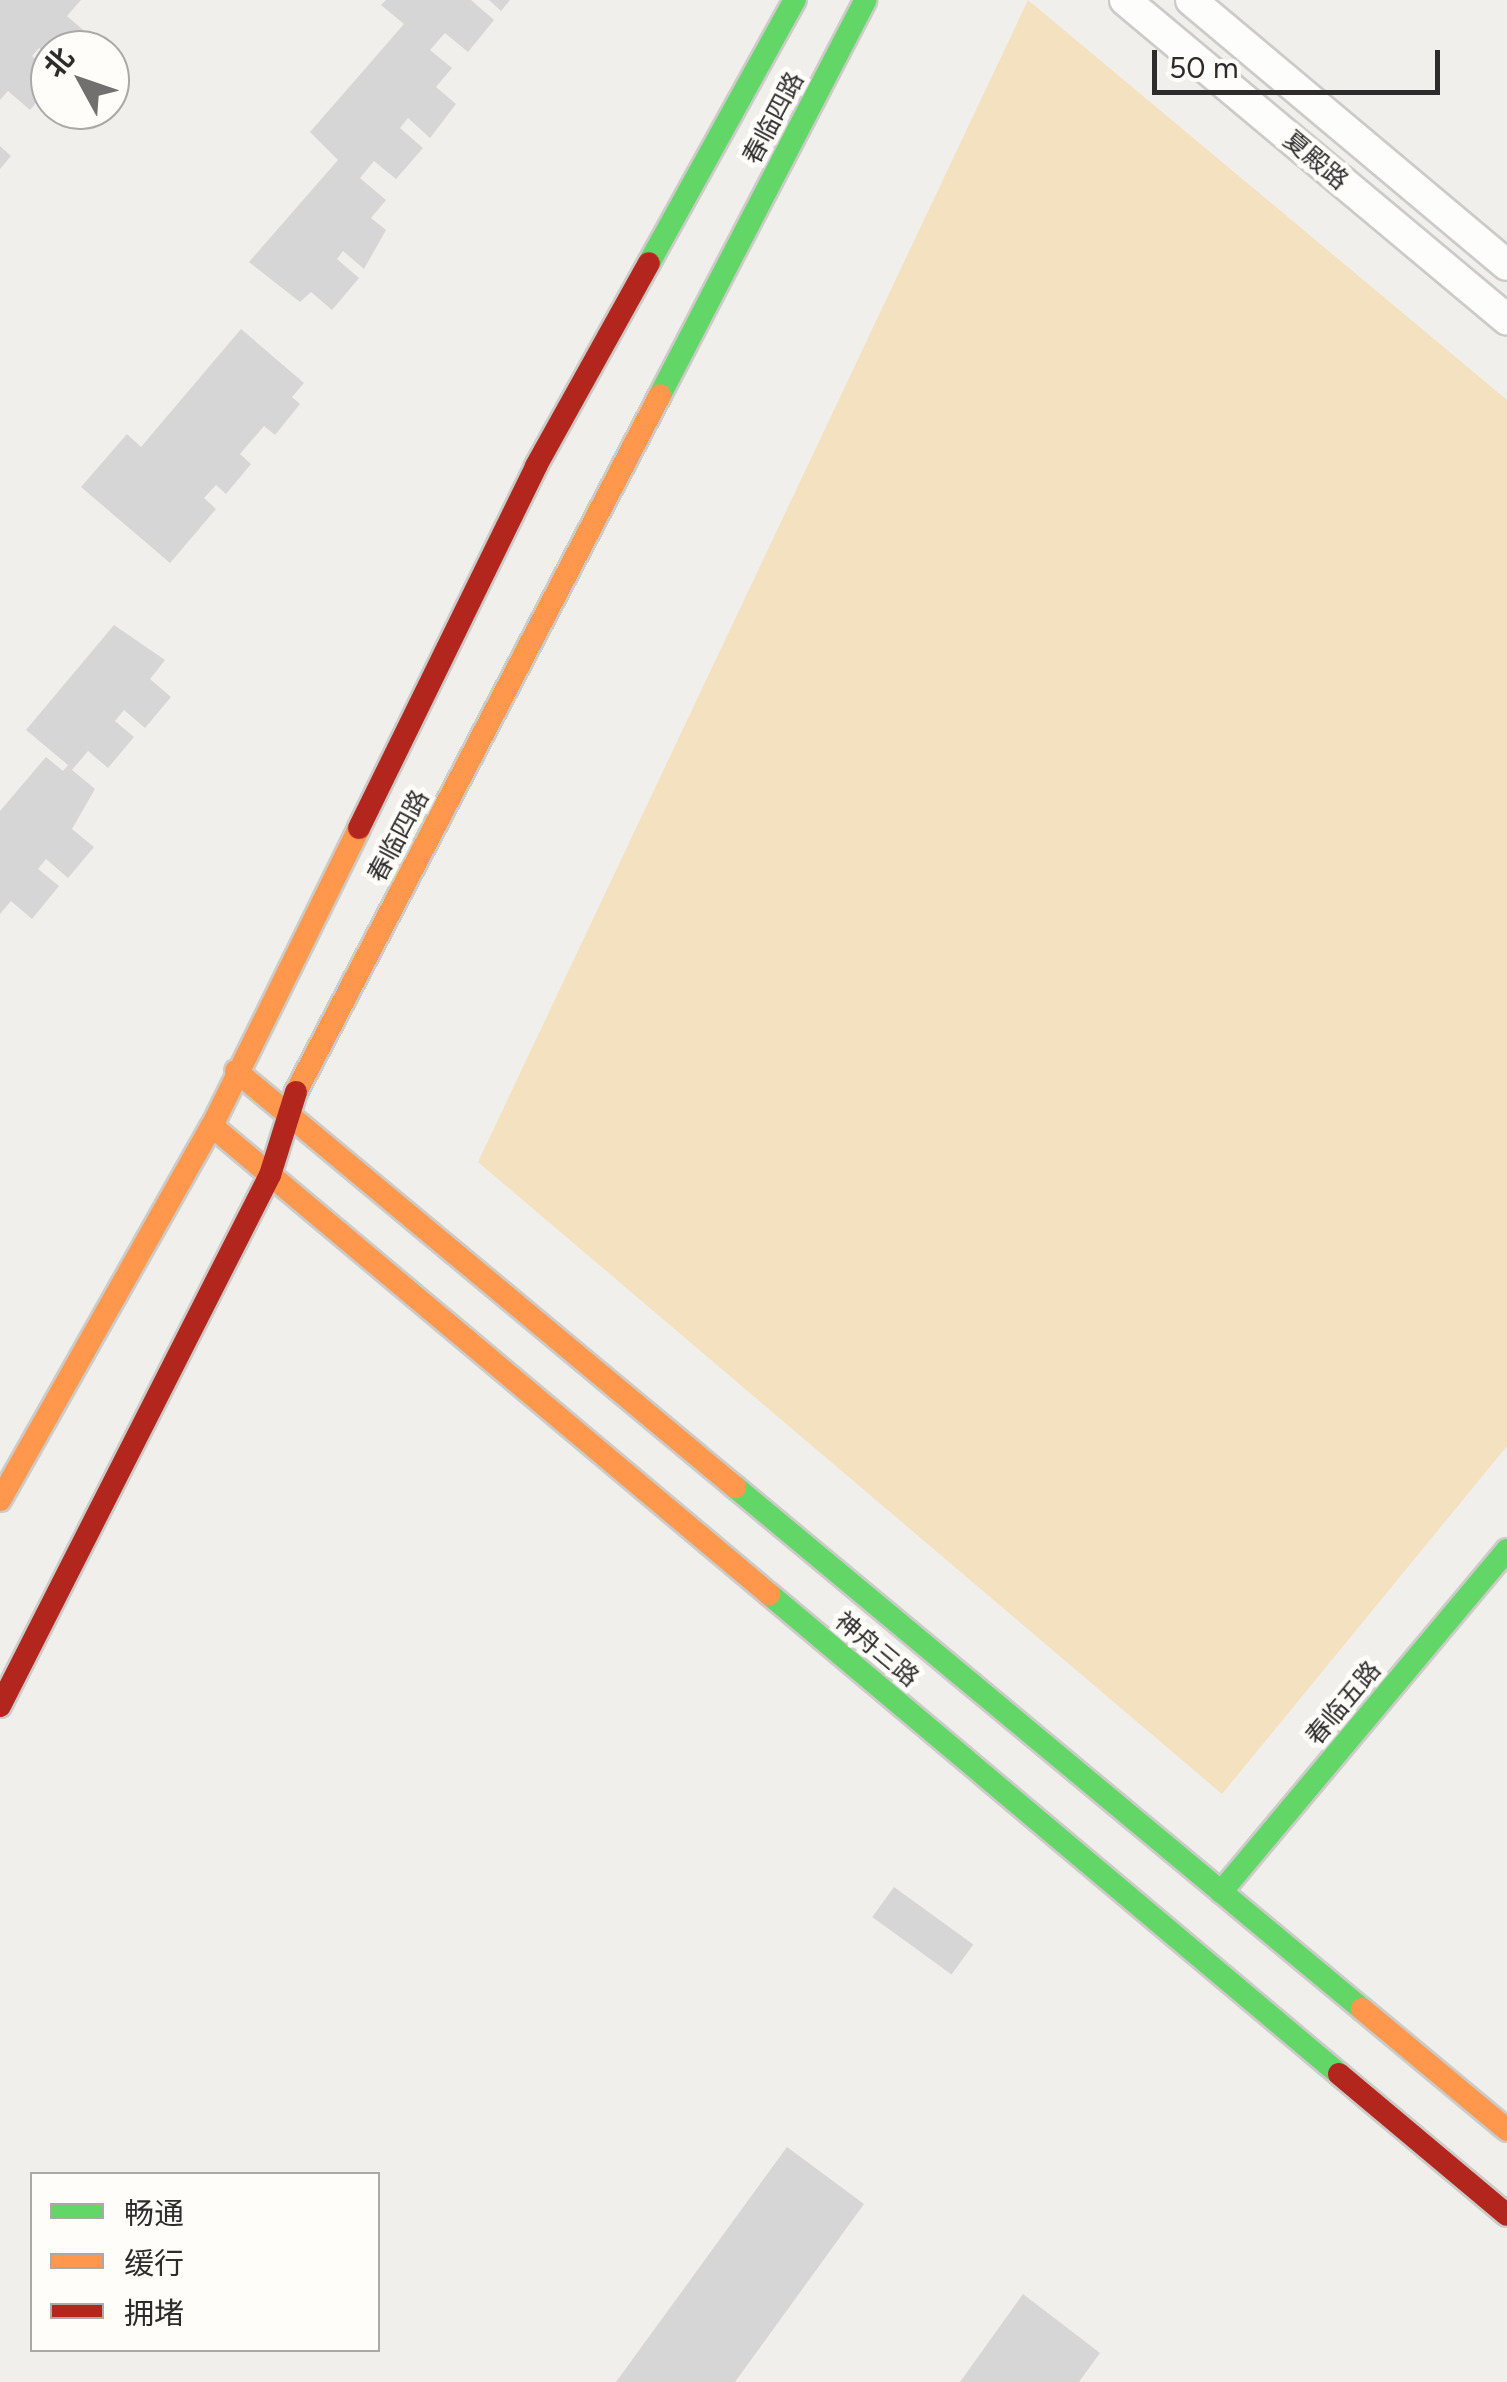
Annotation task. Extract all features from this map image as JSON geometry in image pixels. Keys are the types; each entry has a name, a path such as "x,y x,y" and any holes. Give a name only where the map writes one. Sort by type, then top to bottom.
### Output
{"street":[{"name":"春临四路","path":"0,1500 212,1126 536,466 795,0"},
{"name":"春临四路","path":"0,1706 270,1175 286,1113 866,0"},
{"name":"夏殿路","path":"1126,0 1507,319"},
{"name":"夏殿路","path":"1191,0 1507,265"},
{"name":"神舟三路","path":"236,1071 1507,2130"},
{"name":"神舟三路","path":"212,1126 1507,2215"},
{"name":"春临五路","path":"1221,1892 1507,1550"}],"shaded area":[{"path":"1028,0 1507,400 1507,1446 1222,1794 478,1162"}],"building":[{"path":"0,0 81,0 67,16 83,30 30,30 30,110 8,91 0,100"},
{"path":"386,0 471,0 494,20 468,52 445,33 430,50 452,68 436,87 456,104 430,138 408,118 400,128 423,148 396,179 374,161 360,178 386,200 371,218 386,230 364,269 343,251 337,259 359,278 332,310 311,292 300,302 249,262 338,160 310,132 404,24 381,5"},
{"path":"489,0 510,0 501,11"},
{"path":"0,146 11,156 0,169"},
{"path":"241,329 304,383 292,397 300,404 275,435 264,426 240,454 251,464 226,494 216,485 204,498 216,509 170,563 81,487 127,434 141,447"},
{"path":"114,625 165,660 150,679 171,697 145,728 124,710 115,721 134,737 108,768 88,751 72,770 95,789 72,829 94,847 68,878 46,859 38,869 59,886 32,919 11,901 0,914 0,811 46,757 63,771 68,765 26,730"},
{"path":"894,1887 973,1945 952,1975 872,1917"},
{"path":"787,2147 864,2204 735,2382 616,2382"},
{"path":"1023,2294 1100,2353 1079,2382 960,2382"}],"traffic: fast":[{"path":"649,263 795,0"},
{"path":"660,395 866,0"},
{"path":"735,1487 1362,2009"},
{"path":"1221,1892 1507,1550"},
{"path":"769,1594 1339,2074"}],"traffic: slow":[{"path":"296,1092 660,395"},
{"path":"0,1500 212,1126 359,828"},
{"path":"236,1071 735,1487"},
{"path":"212,1126 769,1594"},
{"path":"1362,2009 1507,2130"}],"traffic: jam":[{"path":"359,828 536,466 649,263"},
{"path":"0,1706 270,1175 296,1092"},
{"path":"1339,2074 1507,2215"}]}
